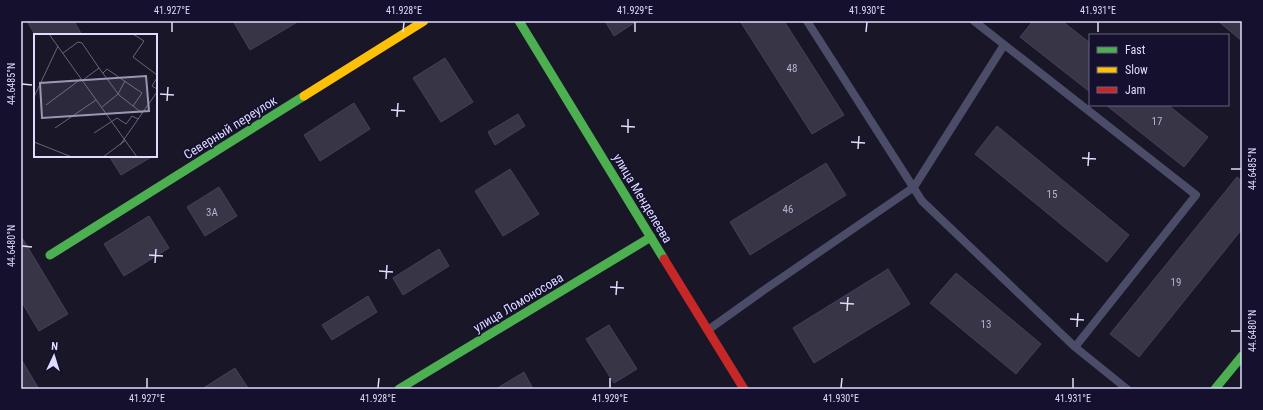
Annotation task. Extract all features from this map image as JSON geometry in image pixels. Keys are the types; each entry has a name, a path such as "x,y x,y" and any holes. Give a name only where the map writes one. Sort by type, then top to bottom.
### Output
{"street":[{"name":"Северный переулок","path":"50,255 424,21"},
{"name":"улица Менделеева","path":"519,21 744,389"},
{"name":"улица Ломоносова","path":"399,389 651,237"},
{"path":"1215,389 1242,356"}],"lane":[{"path":"807,21 922,201 1075,347 1127,389"},
{"path":"974,21 1196,195 1075,347"},
{"path":"708,330 914,187 1004,45"}],"building":[{"path":"27,21 74,21 81,34 34,34"},
{"path":"233,21 299,21 250,50"},
{"path":"605,21 637,21 614,36"},
{"path":"740,21 784,21 844,115 812,134"},
{"path":"1033,21 1062,21 1089,42 1089,91 1020,37"},
{"path":"1218,21 1242,21 1242,41"},
{"path":"445,58 473,102 441,122 413,78"},
{"path":"354,103 370,129 320,161 304,135"},
{"path":"1107,106 1169,106 1208,137 1184,167"},
{"path":"518,114 525,126 495,145 488,132"},
{"path":"997,126 1129,235 1107,262 975,154"},
{"path":"110,157 151,157 121,175"},
{"path":"826,163 846,195 750,255 730,222"},
{"path":"510,169 539,214 503,236 475,191"},
{"path":"1237,177 1242,181 1242,229 1139,357 1110,334"},
{"path":"219,187 237,216 205,236 187,207"},
{"path":"149,216 169,248 124,276 104,244"},
{"path":"21,236 68,314 39,331 21,301"},
{"path":"439,249 449,266 403,295 393,278"},
{"path":"888,269 910,304 814,363 793,328"},
{"path":"956,273 1041,344 1016,374 930,303"},
{"path":"368,296 377,312 332,340 322,325"},
{"path":"609,325 637,369 614,383 586,339"},
{"path":"21,359 39,389 21,389"},
{"path":"235,368 248,388 247,389 202,389"},
{"path":"524,372 533,389 496,389"}],"traffic: fast":[{"path":"519,21 664,259"},
{"path":"50,255 304,96"},
{"path":"399,389 651,237"},
{"path":"1215,389 1242,356"}],"traffic: slow":[{"path":"304,96 424,21"}],"traffic: jam":[{"path":"664,259 744,389"}]}
